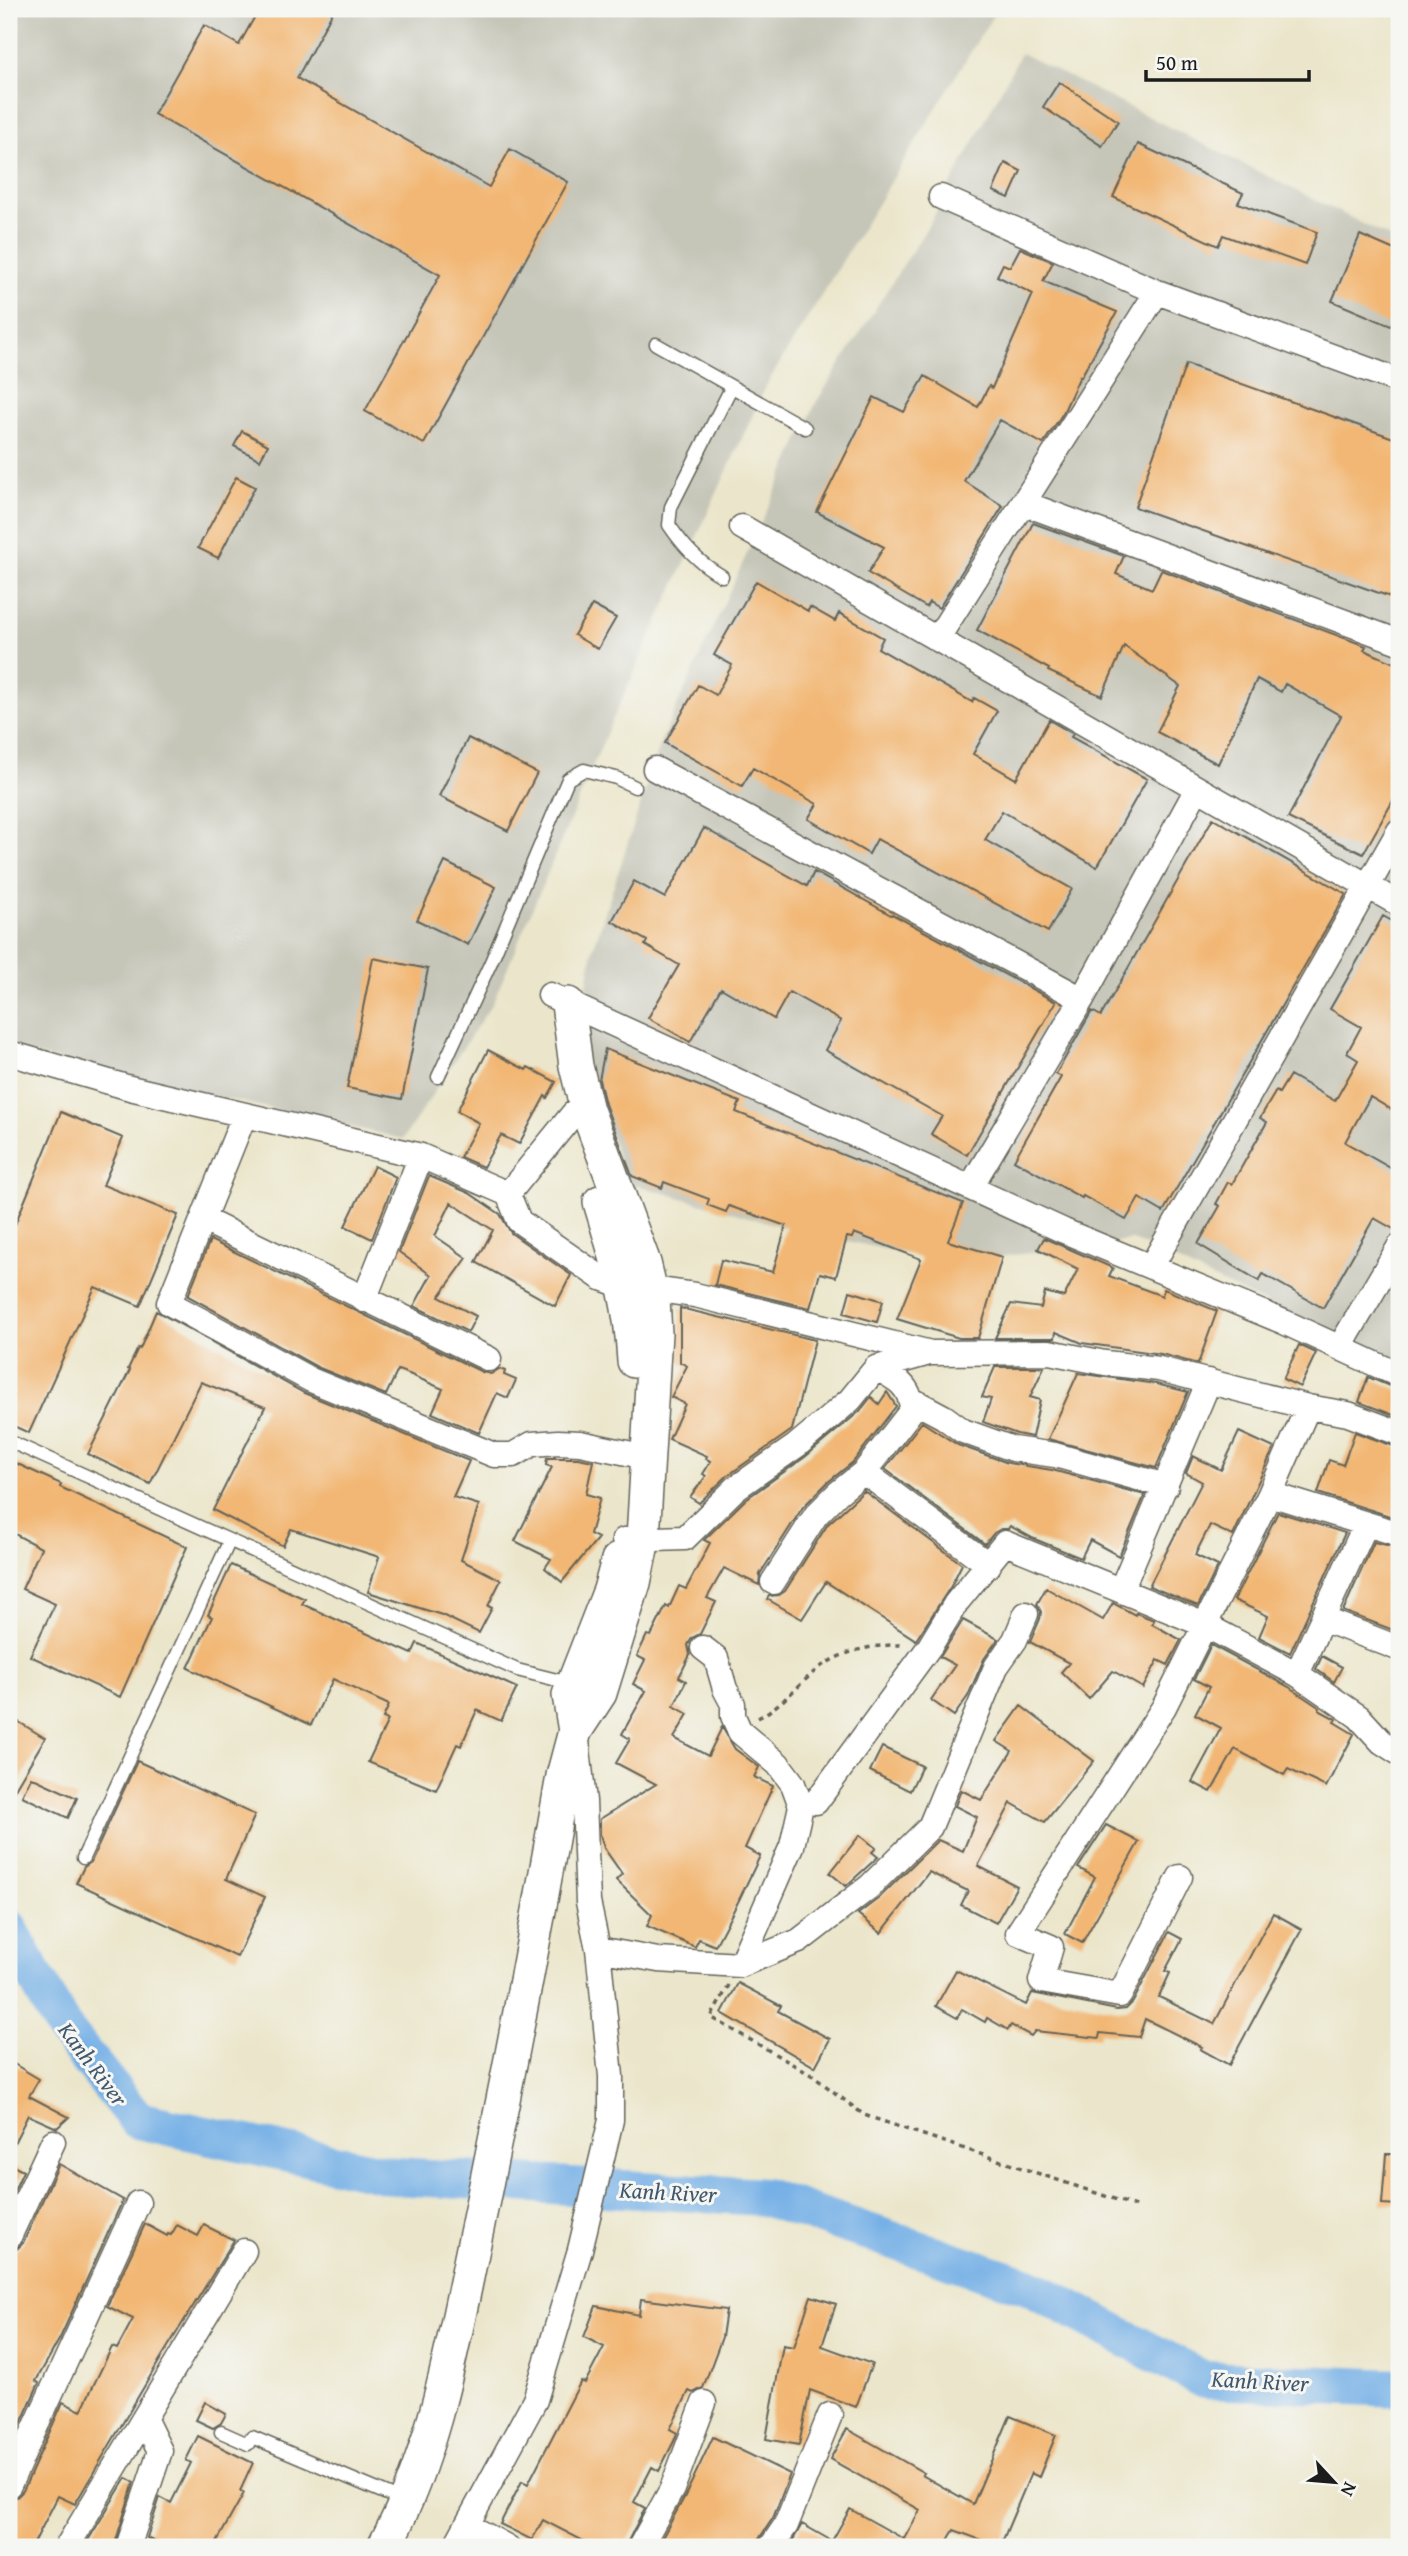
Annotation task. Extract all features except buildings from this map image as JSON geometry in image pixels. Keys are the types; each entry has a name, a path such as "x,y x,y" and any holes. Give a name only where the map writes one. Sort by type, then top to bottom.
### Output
{"street":[{"path":"941,197 1157,292 1399,381"},
{"path":"937,639 1157,292"},
{"path":"1023,503 1399,642"},
{"path":"742,527 1399,904"},
{"path":"655,769 1082,999"},
{"path":"970,1188 1082,999 1197,789"},
{"path":"1151,1267 1399,831"},
{"path":"384,2547 406,2502 431,2438 512,2057 563,1776 575,1731 600,1693 626,1614 655,1333 573,1114 552,1041 559,999"},
{"path":"559,999 1064,1231 1284,1322 1399,1375"},
{"path":"455,2547 535,2400 580,2250 611,2120 611,2076 598,1949 589,1902 584,1801 569,1695 610,1590 633,1540 635,1371 632,1321 644,1264 587,1110 559,999"},
{"path":"9,1053 130,1088 421,1156 508,1194 519,1221 601,1278 639,1288 695,1295 932,1353 1049,1352 1105,1363 1159,1369 1308,1407 1348,1414 1399,1433"},
{"path":"508,1194 573,1114"},
{"path":"244,1115 169,1303 311,1380 494,1455 513,1455 532,1444 558,1442 580,1443 632,1454"},
{"path":"365,1300 421,1156"},
{"path":"204,1220 489,1359"},
{"path":"1340,1347 1399,1247"},
{"path":"633,1540 685,1538 736,1488 821,1425 850,1399 876,1368 932,1353"},
{"path":"773,1582 816,1515 864,1472 912,1410 910,1393 899,1379 876,1368"},
{"path":"1121,1590 1209,1381"},
{"path":"912,1400 944,1417 962,1431 1013,1449 1055,1455 1166,1486"},
{"path":"1180,1877 1120,1996 1041,1981 1052,1947 1018,1933 1164,1707 1270,1494 1308,1407"},
{"path":"864,1472 989,1565"},
{"path":"1270,1494 1399,1534"},
{"path":"1297,1674 1366,1524"},
{"path":"816,1802 930,1646 956,1604 1005,1543 1205,1625 1297,1674 1359,1717 1382,1742 1399,1753"},
{"path":"598,1949 658,1960 740,1965 799,1941 869,1887 930,1827 996,1667 1015,1640 1026,1614"},
{"path":"1323,1619 1395,1647"},
{"path":"703,1648 716,1658 740,1732 778,1764 793,1784 801,1806 792,1846 740,1965"},
{"path":"9,2236 53,2142"},
{"path":"9,2485 138,2203"},
{"path":"67,2547 244,2251"},
{"path":"640,2547 672,2489 704,2403"},
{"path":"771,2547 786,2525 830,2415"},
{"path":"128,2547 160,2451 144,2418"},
{"path":"467,2525 507,2547"}],"lane":[{"path":"656,344 805,428"},
{"path":"722,576 699,562 669,525 671,507 731,388"},
{"path":"438,1077 491,962 568,779 584,770 616,778 635,787"},
{"path":"9,1441 517,1670 573,1685"},
{"path":"83,1858 229,1542"},
{"path":"221,2432 248,2444 252,2437 406,2502"}],"path":[{"path":"733,1716 740,1724 754,1721 798,1688 815,1671 839,1656 894,1645 930,1646"},
{"path":"740,1965 711,2017 813,2076 864,2115 1138,2207"}],"shaded area":[{"path":"9,9 997,9 767,384 611,723 493,1002 403,1139 9,1049"},
{"path":"1021,53 1399,242 1399,1368 1133,1240 949,1263 791,1229 626,1182 578,1037 593,949 662,739 817,401 933,218"}],"waterway":[{"name":"Kanh River","path":"9,1928 62,2026 137,2120 394,2176 764,2197 1028,2286 1204,2380 1399,2388"}]}
